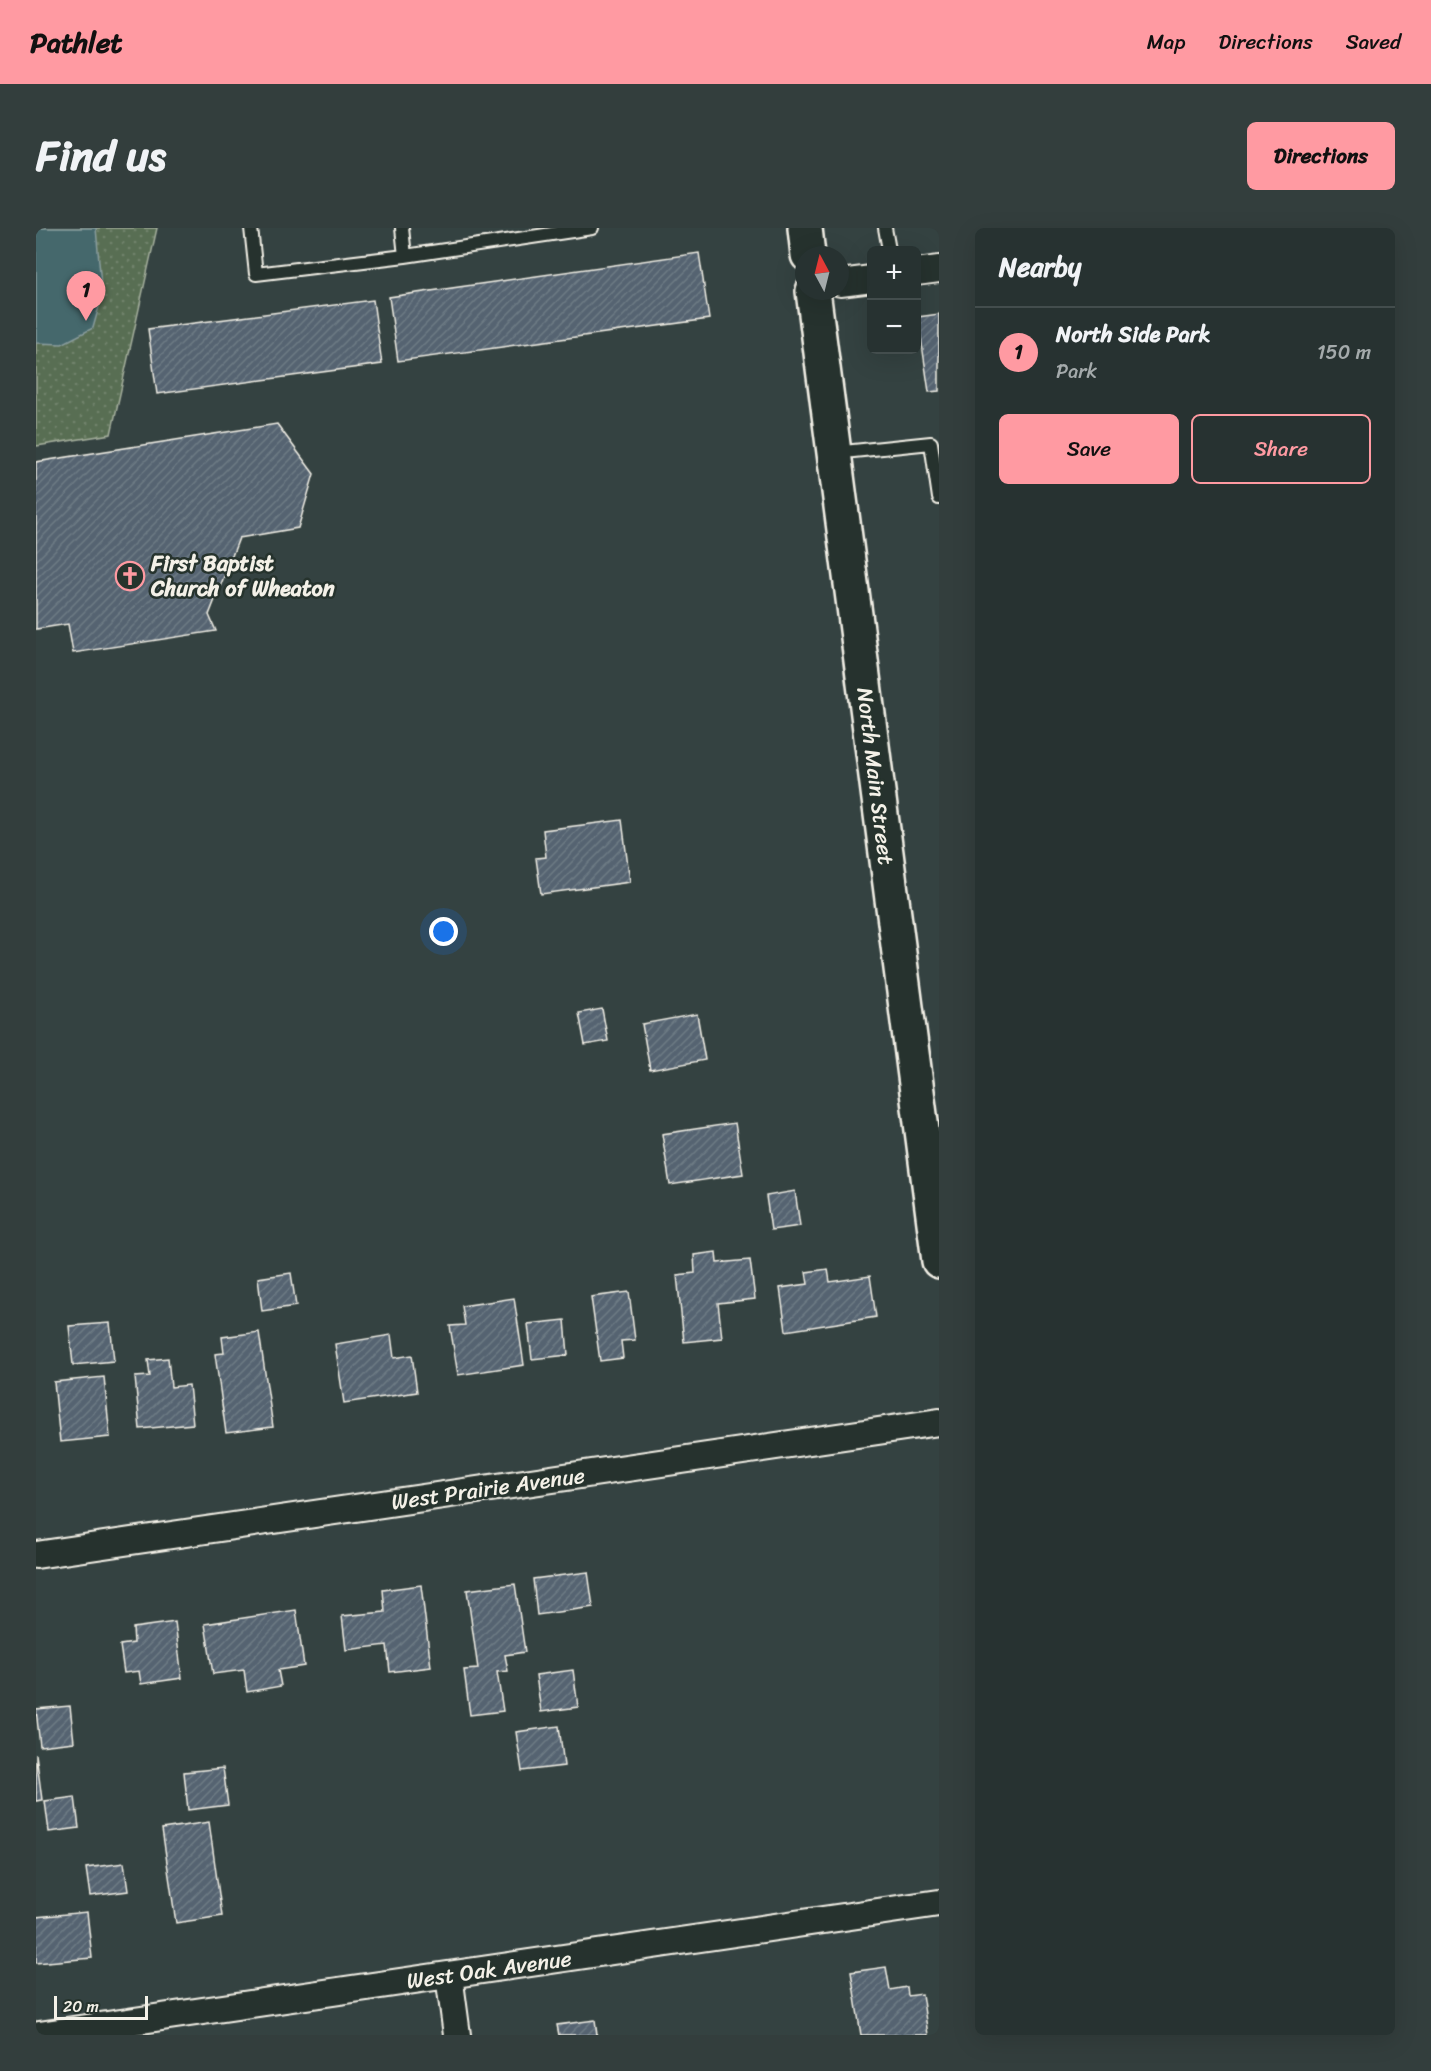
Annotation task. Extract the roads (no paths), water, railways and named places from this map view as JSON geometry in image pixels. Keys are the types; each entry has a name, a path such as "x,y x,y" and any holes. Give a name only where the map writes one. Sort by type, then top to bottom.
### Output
{"street":[{"path":"805,228 807,246"},
{"path":"921,271 939,269"},
{"path":"849,283 867,280"},
{"name":"North Main Street","path":"814,300 939,1261"},
{"name":"West Prairie Avenue","path":"36,1555 939,1422"},
{"name":"West Oak Avenue","path":"39,2035 939,1903"},
{"path":"449,1975 457,2035"}],"lane":[{"path":"251,228 256,274 405,256 592,228"},
{"path":"402,228 405,256"},
{"path":"885,228 888,246"},
{"path":"833,454 931,442 939,498"}],"water":[{"path":"36,228 96,228 102,296 93,328 62,344 36,343"}],"place":[{"name":"North Side Park","path":"86,321"},
{"name":"First Baptist Church of Wheaton","path":"130,576"}]}
